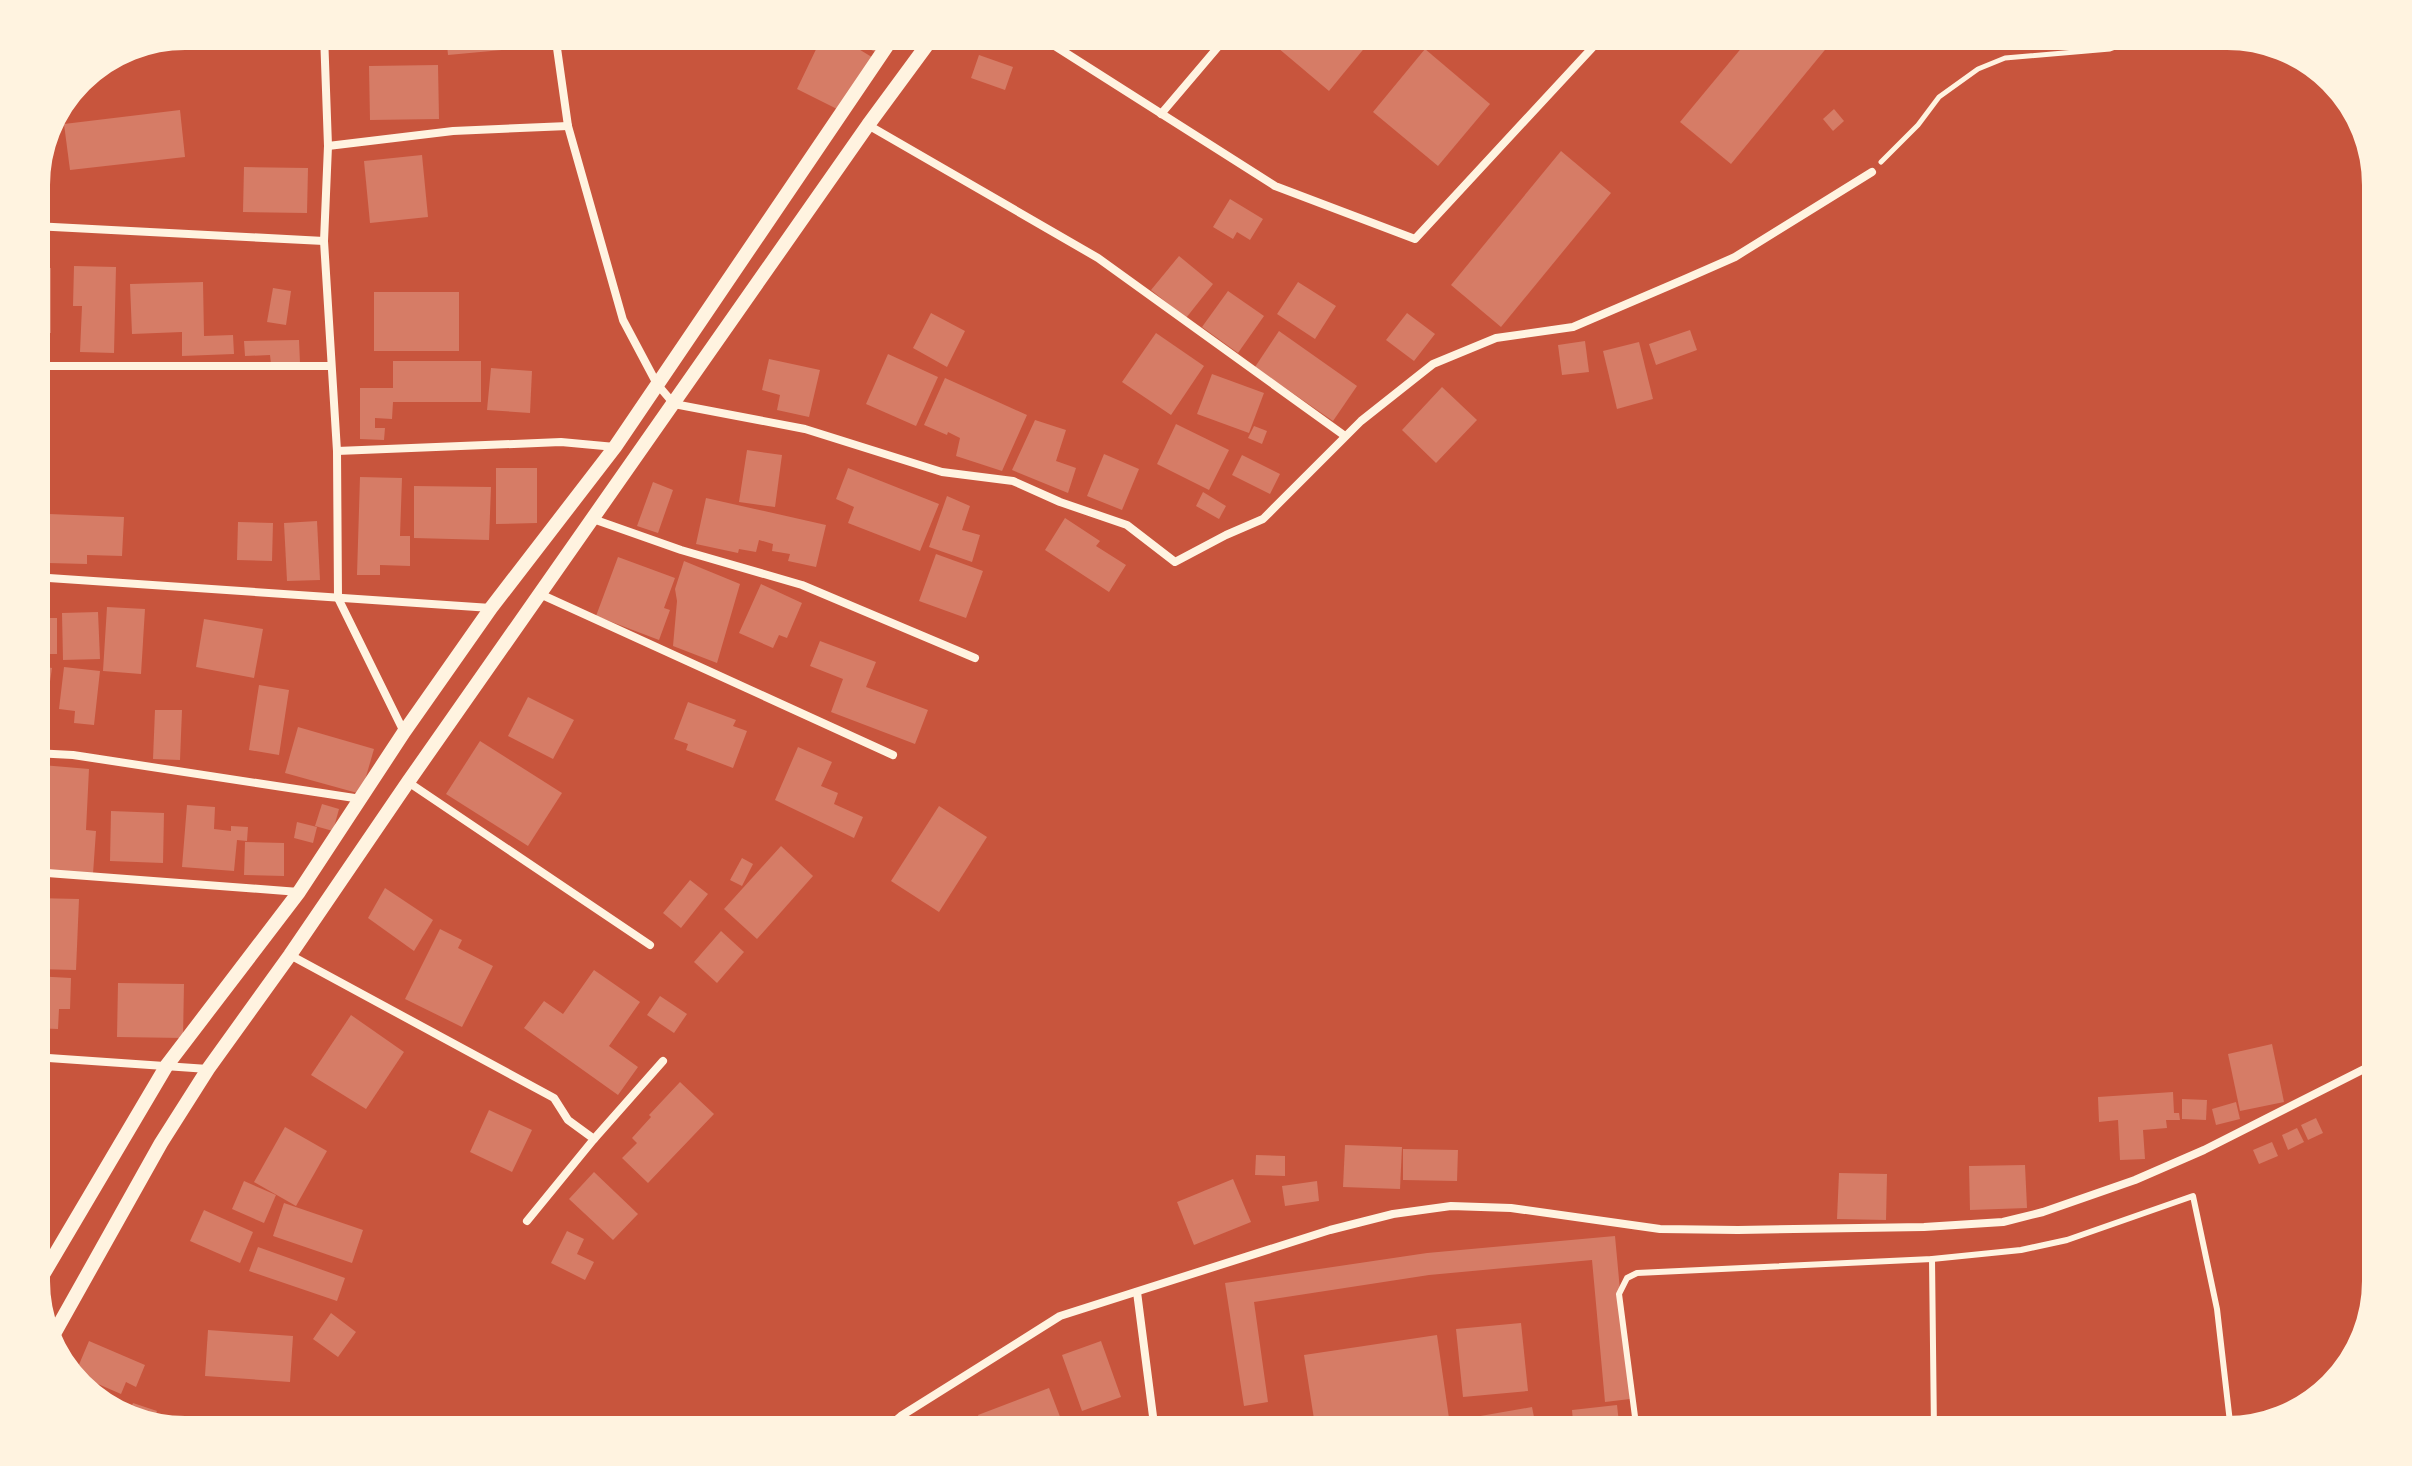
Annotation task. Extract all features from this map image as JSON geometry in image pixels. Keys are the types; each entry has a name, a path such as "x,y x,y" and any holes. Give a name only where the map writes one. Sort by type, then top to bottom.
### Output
{"street":[{"path":"324,48 328,146 324,241 337,451 338,598 404,732"},
{"path":"557,48 568,126 623,320 657,384 674,404 805,429 942,472 1013,481 1060,502 1127,525 1175,562 1263,519 1345,436 1433,364 1496,338 1573,327 1685,279 1735,257 1872,172"},
{"path":"48,1266 167,1065 299,892 404,732 491,608 615,447 885,48"},
{"path":"57,1329 161,1143 208,1069 925,48"},
{"path":"1058,48 1275,186 1415,239 1592,48"},
{"path":"1161,114 1217,48"},
{"path":"868,125 1098,258 1345,436"},
{"path":"328,146 453,131 568,126"},
{"path":"48,227 324,241"},
{"path":"48,366 331,366"},
{"path":"337,451 561,442 615,447"},
{"path":"593,519 681,550 802,585 975,658"},
{"path":"48,578 491,608"},
{"path":"540,594 893,755"},
{"path":"48,754 361,799"},
{"path":"408,782 650,945"},
{"path":"48,873 299,892"},
{"path":"290,955 554,1098 568,1120 594,1139"},
{"path":"48,1058 208,1069"},
{"path":"527,1221 663,1061"},
{"path":"899,1418 1060,1316 1330,1230 1393,1214 1451,1206 1511,1208 1660,1229 1924,1227 2003,1222 2043,1212 2135,1180 2204,1150 2364,1069"},
{"path":"1137,1292 1153,1418"}],"lane":[{"path":"1635,1418 1619,1294 1623,1283 1632,1275 1658,1271 1932,1259 2021,1250 2067,1240 2193,1196 2217,1309 2229,1418"},
{"path":"1932,1259 1934,1418"}],"path":[{"path":"1872,172 1918,125 1939,97 1978,69 2005,58 2113,48"}],"building":[{"path":"447,48 525,48 448,55"},
{"path":"817,48 857,48 875,59 837,109 797,89"},
{"path":"1278,48 1364,48 1329,91"},
{"path":"1741,48 1826,48 1731,164 1680,122"},
{"path":"1425,49 1490,104 1438,166 1373,112"},
{"path":"979,55 1013,67 1005,90 971,78"},
{"path":"438,65 439,119 370,120 369,66"},
{"path":"1834,109 1844,121 1833,131 1823,119"},
{"path":"180,110 185,157 70,170 64,124"},
{"path":"1561,151 1611,193 1501,327 1451,285"},
{"path":"422,155 428,217 370,223 364,161"},
{"path":"244,167 308,168 307,213 243,212"},
{"path":"1230,199 1263,219 1250,240 1237,232 1233,239 1213,227"},
{"path":"1179,256 1213,284 1186,318 1151,290"},
{"path":"74,266 116,267 114,353 80,352 82,306 73,306"},
{"path":"48,268 51,268 51,333 48,333"},
{"path":"203,282 204,336 233,335 234,354 182,356 182,332 132,334 130,284"},
{"path":"1298,282 1336,306 1315,339 1277,314"},
{"path":"273,288 291,291 286,325 267,322"},
{"path":"1228,291 1264,316 1238,353 1202,327"},
{"path":"374,292 459,292 459,351 374,351"},
{"path":"931,313 965,331 947,367 913,348"},
{"path":"1407,313 1435,334 1414,361 1386,340"},
{"path":"1690,330 1697,350 1656,365 1649,344"},
{"path":"1279,331 1357,386 1333,421 1255,367"},
{"path":"1156,333 1204,366 1171,415 1122,382"},
{"path":"299,340 300,363 271,364 270,355 245,356 244,341"},
{"path":"1585,341 1589,372 1562,375 1558,345"},
{"path":"1639,342 1653,399 1617,409 1603,351"},
{"path":"888,354 938,377 916,426 866,404"},
{"path":"769,359 820,370 809,417 777,410 780,395 762,390"},
{"path":"393,361 481,361 481,402 393,402 392,419 375,418 375,428 385,428 384,440 360,439 360,388 393,388"},
{"path":"491,368 532,371 530,413 487,410"},
{"path":"1212,374 1264,393 1249,433 1197,414"},
{"path":"945,378 1027,415 1002,471 956,456 960,438 924,425"},
{"path":"1442,387 1477,420 1436,463 1402,430"},
{"path":"1035,420 1066,430 1056,461 1076,468 1068,493 1012,470"},
{"path":"1176,424 1229,450 1209,490 1157,464"},
{"path":"1254,426 1267,431 1262,444 1248,438"},
{"path":"747,450 782,455 775,507 739,502"},
{"path":"1104,454 1139,469 1122,510 1087,496"},
{"path":"1242,455 1280,474 1270,494 1232,475"},
{"path":"496,468 537,468 537,523 496,524"},
{"path":"848,468 939,504 920,551 848,523 854,507 836,499"},
{"path":"360,477 402,478 400,536 410,536 410,566 380,565 380,575 357,575"},
{"path":"653,482 673,490 658,533 637,526"},
{"path":"414,486 491,487 489,540 414,538"},
{"path":"1203,492 1226,506 1219,519 1196,506"},
{"path":"947,496 970,506 962,530 980,535 972,562 929,547"},
{"path":"706,498 826,525 816,567 788,561 790,554 772,551 773,544 759,540 756,552 739,549 738,553 696,544"},
{"path":"49,514 124,517 122,556 87,555 87,564 48,563"},
{"path":"1065,518 1100,541 1096,546 1126,565 1109,592 1045,550"},
{"path":"317,521 320,580 287,581 284,523"},
{"path":"238,522 273,523 272,561 237,560"},
{"path":"936,554 983,571 966,618 919,601"},
{"path":"618,557 675,578 664,608 670,610 659,640 596,616"},
{"path":"684,561 740,584 717,663 673,646 677,601 675,589"},
{"path":"761,584 802,603 787,638 779,635 773,648 739,633"},
{"path":"107,607 145,609 141,674 103,671"},
{"path":"98,612 100,659 63,660 62,613"},
{"path":"48,618 57,618 57,654 48,654"},
{"path":"204,619 263,629 254,678 196,667"},
{"path":"820,641 876,662 866,687 928,710 915,744 831,712 843,679 810,666"},
{"path":"48,667 52,668 48,695"},
{"path":"64,667 100,671 94,725 74,723 75,711 59,709"},
{"path":"259,685 289,690 279,755 249,750"},
{"path":"528,697 574,720 553,759 508,736"},
{"path":"688,702 736,720 733,726 747,731 733,768 686,750 688,744 674,739"},
{"path":"155,710 182,710 180,760 153,759"},
{"path":"298,727 374,749 361,794 285,773"},
{"path":"480,741 562,793 528,846 446,794"},
{"path":"798,747 832,762 821,786 838,793 834,804 863,817 854,838 775,800"},
{"path":"48,766 89,769 86,830 96,831 93,874 48,871"},
{"path":"322,804 339,809 333,831 315,826"},
{"path":"187,805 215,807 214,829 231,831 231,826 248,827 247,841 237,840 234,871 182,867"},
{"path":"939,806 987,837 939,912 891,881"},
{"path":"111,811 164,813 163,863 110,861"},
{"path":"297,822 317,827 313,843 294,838"},
{"path":"245,842 284,843 284,876 244,875"},
{"path":"781,846 813,876 757,939 724,909"},
{"path":"742,858 753,864 742,886 730,880"},
{"path":"690,880 708,894 681,928 663,913"},
{"path":"385,888 433,920 414,951 368,918"},
{"path":"48,898 79,899 76,970 48,969"},
{"path":"440,929 462,940 458,948 493,966 462,1027 405,999"},
{"path":"721,931 744,952 717,983 694,962"},
{"path":"594,970 640,1002 609,1046 638,1067 618,1095 524,1028 544,1001 563,1014"},
{"path":"48,977 71,978 70,1009 59,1009 58,1029 48,1029"},
{"path":"118,983 184,984 183,1038 117,1037"},
{"path":"660,996 687,1014 674,1033 647,1015"},
{"path":"351,1015 404,1052 366,1109 311,1075"},
{"path":"2272,1044 2284,1102 2240,1111 2228,1054"},
{"path":"680,1082 714,1114 648,1183 622,1158 637,1143 632,1138 651,1117 649,1115"},
{"path":"2173,1092 2174,1113 2179,1113 2180,1120 2166,1120 2167,1128 2143,1130 2145,1159 2120,1160 2118,1120 2099,1122 2098,1097"},
{"path":"2182,1099 2207,1100 2206,1120 2182,1119"},
{"path":"2236,1102 2240,1119 2216,1125 2212,1109"},
{"path":"489,1110 532,1130 512,1172 470,1152"},
{"path":"2316,1118 2323,1133 2308,1140 2301,1125"},
{"path":"285,1127 327,1151 296,1206 254,1182"},
{"path":"2297,1128 2304,1142 2288,1150 2282,1135"},
{"path":"2272,1142 2278,1156 2259,1164 2253,1150"},
{"path":"1345,1145 1402,1147 1400,1189 1343,1187"},
{"path":"1403,1149 1458,1150 1457,1181 1403,1180"},
{"path":"1256,1155 1285,1156 1285,1176 1255,1175"},
{"path":"2025,1165 2027,1208 1970,1210 1969,1166"},
{"path":"594,1172 638,1214 613,1240 569,1199"},
{"path":"1839,1173 1887,1174 1886,1220 1837,1219"},
{"path":"1233,1179 1251,1222 1194,1245 1177,1202"},
{"path":"244,1181 276,1195 264,1223 232,1209"},
{"path":"1317,1181 1319,1201 1285,1206 1282,1186"},
{"path":"284,1203 363,1230 352,1263 273,1236"},
{"path":"204,1210 253,1232 240,1263 190,1241"},
{"path":"567,1231 584,1239 577,1254 594,1262 585,1280 551,1263"},
{"path":"1615,1236 1630,1399 1605,1402 1592,1260 1429,1275 1254,1302 1268,1402 1244,1406 1225,1283 1427,1253"},
{"path":"258,1247 345,1278 337,1301 249,1271"},
{"path":"331,1313 356,1332 338,1357 313,1339"},
{"path":"1521,1323 1528,1391 1463,1397 1456,1329"},
{"path":"208,1330 293,1336 290,1382 205,1376"},
{"path":"1437,1335 1449,1418 1314,1418 1304,1355"},
{"path":"89,1341 145,1365 136,1387 126,1382 121,1394 92,1381 78,1367"},
{"path":"1101,1341 1121,1397 1082,1411 1062,1355"},
{"path":"1049,1388 1061,1418 979,1418 978,1415"},
{"path":"133,1403 157,1411 156,1414 131,1407"},
{"path":"1617,1405 1618,1418 1573,1418 1572,1410"},
{"path":"1532,1407 1534,1418 1469,1418"}]}
